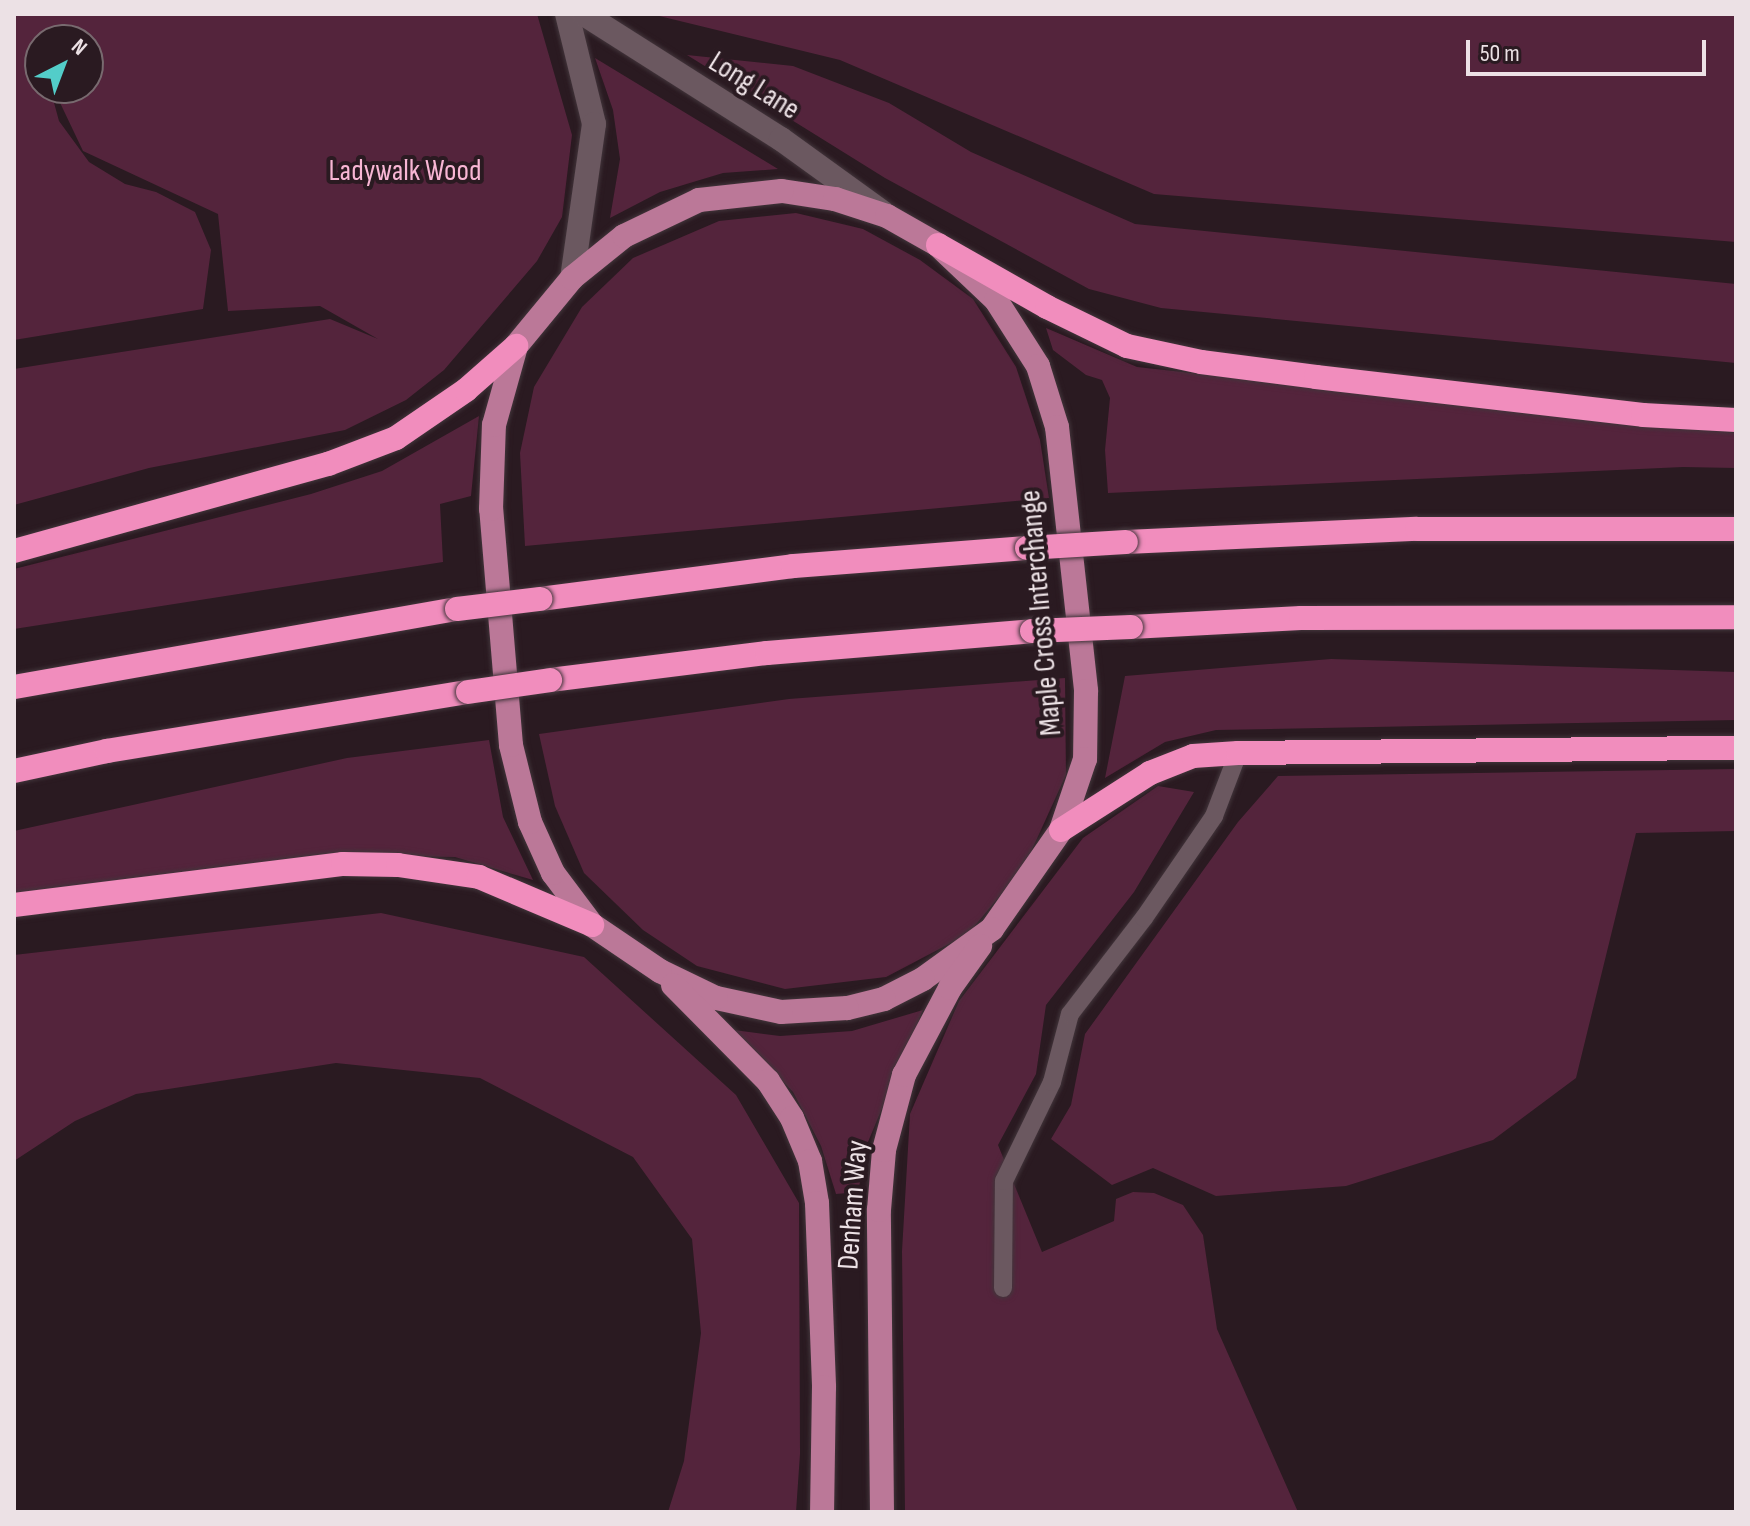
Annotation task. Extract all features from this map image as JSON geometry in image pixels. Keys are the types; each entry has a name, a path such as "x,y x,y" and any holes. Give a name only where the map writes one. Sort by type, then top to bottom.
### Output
{"highway":[{"path":"938,245 1047,307 1127,346 1142,350 1201,362 1316,377 1643,415 1736,420"},
{"path":"14,551 328,464 396,438 466,390 516,346"},
{"path":"14,687 457,609 793,566 1126,542 1417,529 1736,529"},
{"path":"14,771 107,751 468,692 767,653 1032,631 1301,618 1736,617"},
{"path":"1061,830 1150,773 1193,756 1736,748"},
{"path":"14,905 343,864 398,865 479,877 592,925"}],"main road":[{"name":"Maple Cross Interchange","path":"782,191 835,199 887,216 938,245 996,300 1038,366 1057,427 1086,691 1085,759 1061,830 992,929 923,979 884,999 847,1008 781,1012 716,998 660,971 592,925 547,860 530,822 511,745 491,509 494,425 516,346 572,278 624,236 699,200 782,191"},
{"name":"Denham Way","path":"882,1512 879,1210 884,1150 904,1075 950,988 992,929"},
{"name":"Denham Way","path":"660,971 768,1081 792,1118 810,1161 817,1203 824,1371 822,1512"}],"street":[{"path":"567,14 594,124 572,278"},
{"name":"Long Lane","path":"584,14 781,139 887,216"}],"lane":[{"path":"1003,1288 1004,1181 1052,1082 1070,1014 1144,918 1214,816 1238,753"}],"green space":[{"name":"Ladywalk Wood","path":"14,14 537,14 572,135 562,217 537,261 444,370 406,400 345,430 149,468 14,505 14,369 330,319 378,339 320,306 228,311 218,214 83,151 61,104 104,104 104,24 24,24 24,104 54,104 59,121 89,162 125,184 156,192 195,212 211,250 203,309 14,340"},
{"path":"651,14 1736,14 1736,242 1154,194 840,60"},
{"path":"687,55 793,66 889,103 971,152 1135,224 1736,284 1736,363 1161,308 1089,289 885,178"},
{"path":"595,58 778,169 723,173 660,192 610,218 620,159 613,110"},
{"path":"796,213 863,229 920,260 973,299 1016,367 1040,440 1049,498 525,546 520,453 534,387 582,307 633,258 719,221"},
{"path":"1046,328 1137,367 1736,433 1736,468 1683,467 1108,493 1105,450 1110,398 1102,380 1086,375 1053,350"},
{"path":"479,416 471,496 440,504 443,562 14,629 14,569 311,494 382,471"},
{"path":"1331,659 1736,672 1736,720 1216,730 1165,742 1105,778 1125,676"},
{"path":"1065,678 1066,775 1024,867 968,934 886,977 785,989 697,966 643,930 584,873 555,806 539,734 789,699"},
{"path":"489,740 503,817 533,880 455,857 337,855 14,900 14,831 347,758"},
{"path":"1736,769 1736,831 1636,833 1576,1078 1493,1140 1346,1186 1216,1196 1153,1168 1112,1185 1051,1139 1071,1105 1085,1034 1238,822 1278,776"},
{"path":"1158,786 1194,792 1134,892 1046,1005 1036,1074 998,1145 1042,1252 1114,1221 1116,1199 1133,1192 1154,1193 1183,1205 1203,1235 1217,1329 1298,1512 905,1512 902,1251 910,1114 959,1001 1083,838"},
{"path":"381,913 584,957 736,1095 799,1203 800,1454 796,1512 668,1512 684,1461 701,1333 692,1239 633,1157 480,1078 336,1063 136,1094 75,1121 14,1161 14,955"},
{"path":"923,1010 868,1142 858,1192 836,1194 821,1146 793,1092 734,1030 780,1036 852,1031"}]}
